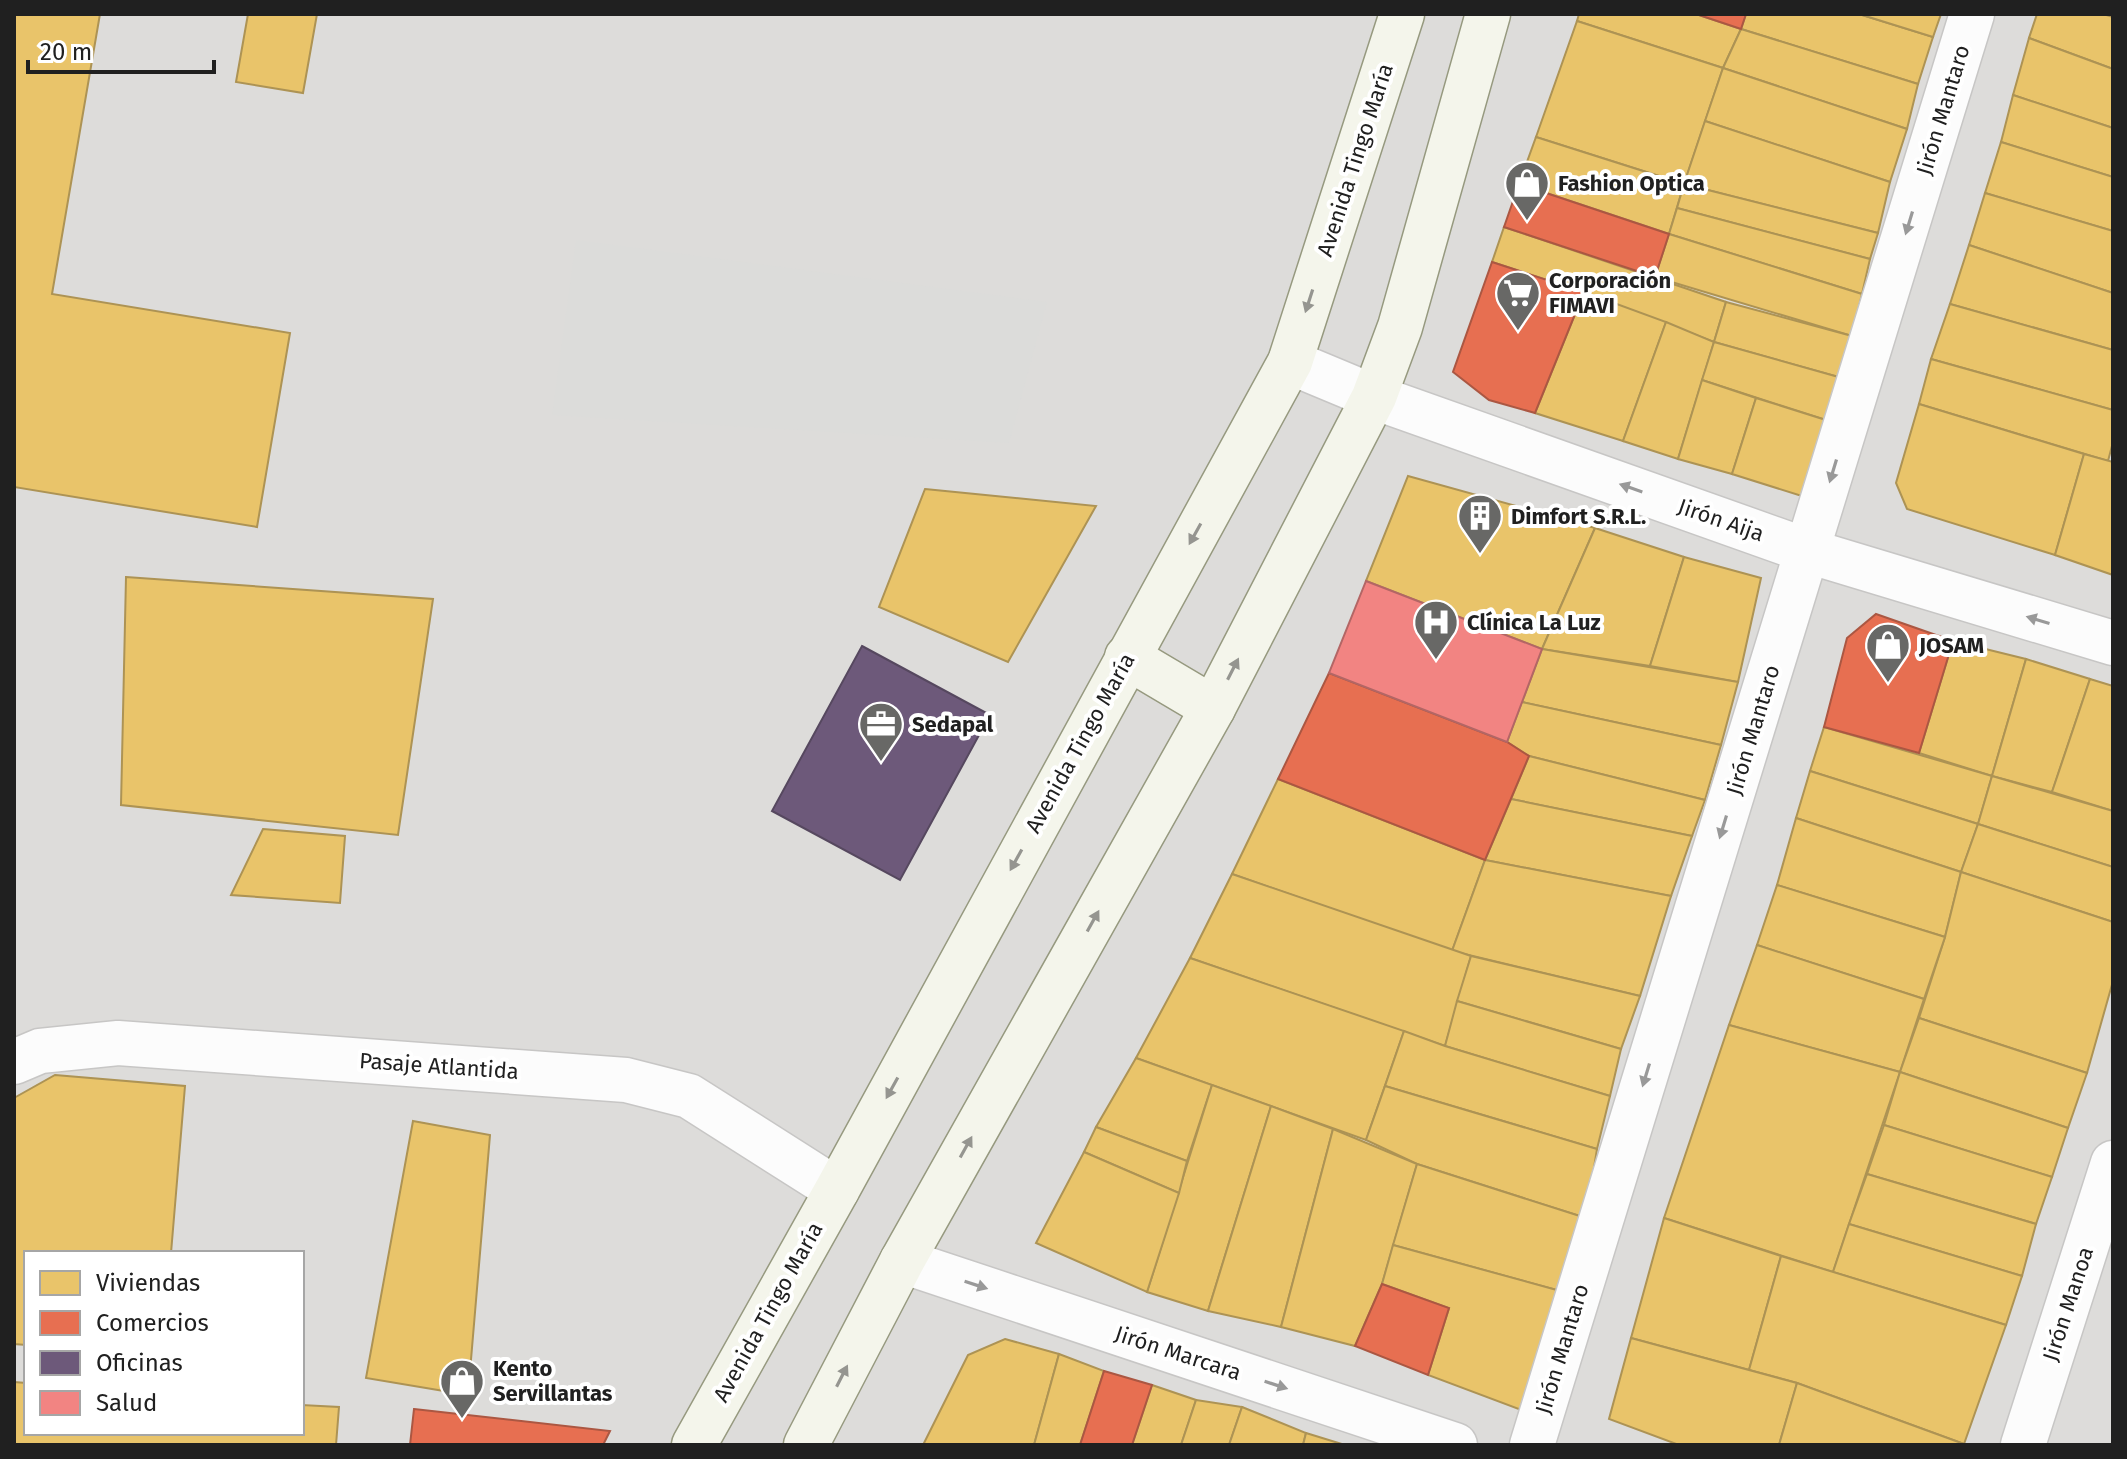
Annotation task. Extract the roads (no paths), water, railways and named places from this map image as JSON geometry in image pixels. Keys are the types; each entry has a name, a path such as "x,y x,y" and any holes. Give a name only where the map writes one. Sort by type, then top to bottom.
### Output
{"main road":[{"name":"Avenida Tingo María","path":"694,1445 1290,362 1402,14"},
{"path":"806,1445 902,1261 1213,708 1374,397 1400,327 1488,14"},
{"path":"1127,657 1213,708"}],"street":[{"name":"Jirón Mantaro","path":"1532,1445 1972,14"},
{"name":"Jirón Aija","path":"1290,362 1374,397 1808,551 2113,643"},
{"name":"Pasaje Atlantida","path":"14,1062 40,1051 118,1043 626,1080 689,1096 837,1190"},
{"name":"Jirón Manoa","path":"2023,1445 2113,1163"},
{"name":"Jirón Marcara","path":"902,1261 1455,1445"}],"place":[{"name":"Fashion Optica","path":"1527,222"},
{"name":"Corporación FIMAVI","path":"1518,332"},
{"name":"Dimfort S.R.L.","path":"1480,555"},
{"name":"Clínica La Luz","path":"1436,661"},
{"name":"JOSAM","path":"1888,684"},
{"name":"Sedapal","path":"881,763"},
{"name":"Kento Servillantas","path":"462,1420"}]}
